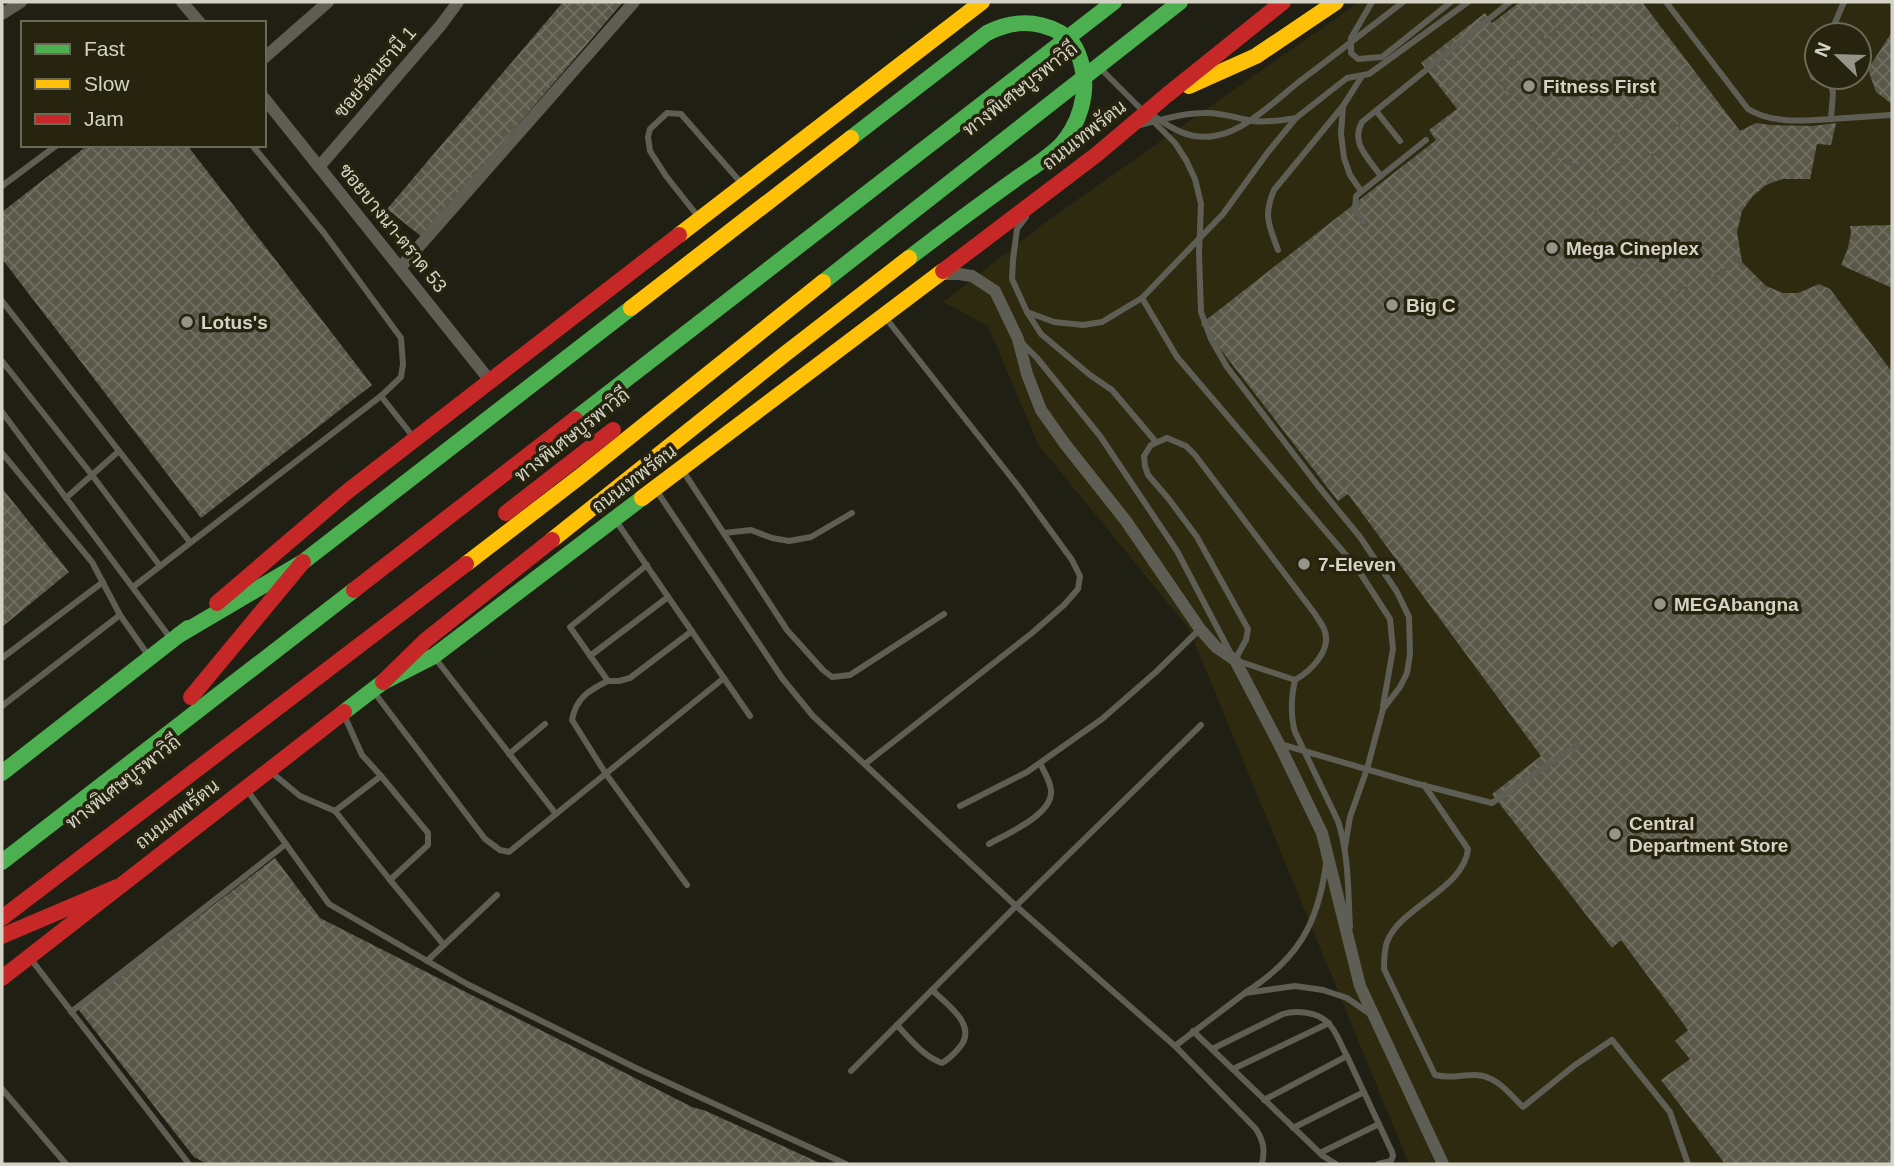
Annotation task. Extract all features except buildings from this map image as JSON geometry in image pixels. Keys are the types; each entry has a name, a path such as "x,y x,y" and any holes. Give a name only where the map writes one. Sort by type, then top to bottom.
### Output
{"main road":[{"path":"2,773 176,638 348,491 982,2"},
{"path":"102,765 543,430 1093,2"},
{"name":"ทางพิเศษบูรพาวิถี","path":"2,862 1114,2"},
{"name":"ทางพิเศษบูรพาวิถี","path":"496,520 1167,2"},
{"name":"ถนนเทพรัตน","path":"2,918 582,475 1180,2"},
{"name":"ถนนเทพรัตน","path":"2,978 378,686 434,656 941,274 1096,155 1283,2"},
{"path":"1167,95 1256,56 1336,2"},
{"path":"176,638 303,562 987,33 1013,22 1026,22 1062,34 1080,49 1085,94 1076,122 1059,147 935,238 785,355 426,640 378,686"},
{"path":"191,697 303,562"},
{"name":"ทางพิเศษบูรพาวิถี","path":"2,902 354,630"},
{"path":"2,936 117,887"}],"street":[{"path":"2,14 21,2"},
{"path":"182,2 198,21"},
{"path":"266,56 328,2"},
{"name":"ซอยรัตนธานี 1","path":"320,167 458,2"},
{"path":"400,268 634,2"},
{"name":"ซอยบางนา-ตราด 53","path":"267,106 320,167 491,382"},
{"path":"941,274 972,276 995,291 1018,339 1027,374 1041,410 1126,521 1200,629 1216,647 1235,660 1315,818 1327,852 1360,986 1443,1164"}],"lane":[{"path":"1372,2 1351,38 1350,53 1358,59 1382,57 1451,2"},
{"path":"1027,312 1054,321 1083,325 1102,322 1142,298 1223,214 1296,118 1347,78 1369,74 1468,2"},
{"path":"1381,176 1357,140 1362,122 1510,2"},
{"path":"1666,2 1748,109 1759,117 1831,120 1891,115"},
{"path":"1835,21 1844,2"},
{"path":"1140,108 1186,135 1212,136 1230,132 1257,115 1401,4"},
{"path":"1093,61 1175,143 1195,179 1201,204 1201,312 1211,339 1227,367 1360,537 1409,617 1410,654 1407,673 1383,709"},
{"path":"1278,250 1267,217 1274,190 1343,106 1362,76"},
{"path":"1831,120 1832,91"},
{"path":"1343,106 1341,134 1344,158 1350,175 1361,191"},
{"path":"1377,112 1400,141"},
{"path":"700,220 650,151 650,129 667,113 681,114 744,186"},
{"path":"1131,127 1180,115 1205,113 1271,122 1296,118"},
{"path":"1363,221 1355,210 1356,196 1426,140"},
{"path":"2,186 54,147"},
{"path":"133,587 381,396 401,377 404,364 401,338 324,233 254,147"},
{"path":"1047,191 1017,229 1012,279 1027,312 1041,334 1090,376 1112,390 1156,442"},
{"path":"1142,298 1177,357 1357,568 1390,619 1393,649 1383,709 1367,769 1350,817 1345,847"},
{"path":"2,301 191,542"},
{"path":"865,764 1048,619 1078,589 1080,576 1072,560 1018,486 884,317"},
{"path":"1018,339 1037,358 1106,446 1177,551 1235,660 1295,680 1306,674 1319,659 1326,631 1195,455 1186,446 1167,438 1151,445 1144,456 1144,466 1148,475 1197,537 1248,629 1246,640 1235,660"},
{"path":"2,361 160,566"},
{"path":"381,396 415,440"},
{"path":"2,412 133,587 176,638"},
{"path":"66,498 119,451"},
{"path":"2,453 92,562 120,615 150,658"},
{"path":"682,469 787,630 832,677 850,675 944,614"},
{"path":"656,489 782,678 813,716 1016,906 1175,1046 1256,1129 1263,1140 1262,1164"},
{"path":"724,533 751,530 789,541 811,537 852,513"},
{"path":"615,520 750,716"},
{"path":"608,681 569,627 647,565"},
{"path":"2,658 103,582"},
{"path":"590,656 668,597"},
{"path":"2,706 120,615"},
{"path":"960,806 1027,772 1102,719 1200,629"},
{"path":"687,885 606,774 572,720 579,700 590,689 608,681 630,678 692,631"},
{"path":"434,656 556,814"},
{"path":"378,686 485,839 500,850 509,852 724,678"},
{"path":"1295,680 1291,700 1292,721 1338,821 1345,847 1353,957"},
{"path":"343,713 362,755 428,833 428,845 390,880"},
{"path":"509,754 545,724"},
{"path":"851,1071 1201,725"},
{"path":"1279,744 1492,803 1577,745"},
{"path":"989,844 1031,821 1050,800 1052,791 1040,763"},
{"path":"269,770 300,796 335,811 444,944"},
{"path":"335,811 381,776"},
{"path":"1424,785 1468,849 1467,858 1447,883 1396,927 1388,941 1384,969 1435,1075 1448,1079 1477,1074 1493,1079 1523,1107 1575,1065 1612,1040 1670,1112 1688,1164"},
{"path":"246,788 329,904 467,984 636,1068 846,1164"},
{"path":"71,1013 286,844"},
{"path":"1175,1046 1260,983 1304,939 1322,888 1327,852"},
{"path":"428,961 497,895"},
{"path":"28,957 189,1164"},
{"path":"1245,993 1295,986 1323,989 1346,998 1374,1017"},
{"path":"897,1025 917,1047 937,1061 943,1063 949,1059 964,1043 966,1028 957,1014 932,990"},
{"path":"1212,1049 1291,1012 1315,1015 1329,1023 1393,1156 1391,1161 1378,1164"},
{"path":"1233,1069 1329,1023"},
{"path":"1193,1031 1293,1128 1336,1164"},
{"path":"1264,1100 1347,1056"},
{"path":"2,1089 66,1164"},
{"path":"1293,1128 1364,1092"},
{"path":"1320,1153 1379,1124"}],"path":[{"path":"1591,2 1495,76 1552,153 1559,160 1576,166 1592,163 1606,152 1622,121 1635,107 1653,100 1669,105 1674,109 1679,122 1676,137 1670,145 1650,157 1620,165 1603,177 1592,193 1593,208 1662,299 1742,262"},
{"path":"1578,11 1595,42"}],"shaded area":[{"path":"1359,2 1892,2 1892,1164 1409,1164 1189,629 1038,444 988,326 943,302 1050,219"}],"traffic: fast":[{"path":"575,419 1114,2"},
{"path":"823,282 1180,2"},
{"path":"851,138 987,33 996,29 1023,23 1041,25 1064,35 1077,50 1084,77 1083,98 1081,109 1067,138 1043,160 909,258"},
{"path":"179,635 303,562 631,308"},
{"path":"344,712 383,682 434,656 642,498"},
{"path":"2,862 354,590"},
{"path":"2,773 188,628"}],"traffic: slow":[{"path":"679,235 982,2"},
{"path":"1189,86 1256,56 1336,2"},
{"path":"631,308 851,138"},
{"path":"552,540 909,258"},
{"path":"642,498 943,271"},
{"path":"466,564 823,282"}],"traffic: jam":[{"path":"943,271 1096,155 1283,2"},
{"path":"217,603 348,491 679,235"},
{"path":"354,590 575,419"},
{"path":"506,513 613,430"},
{"path":"383,682 426,640 552,540"},
{"path":"191,697 303,562"},
{"path":"2,918 466,564"},
{"path":"2,978 344,712"},
{"path":"2,936 117,887"}],"place":[{"name":"Fitness First","path":"1529,86"},
{"name":"Mega Cineplex","path":"1552,248"},
{"name":"Big C","path":"1392,305"},
{"name":"Lotus's","path":"187,322"},
{"name":"7-Eleven","path":"1304,564"},
{"name":"MEGAbangna","path":"1660,604"},
{"name":"Central Department Store","path":"1615,834"}]}
